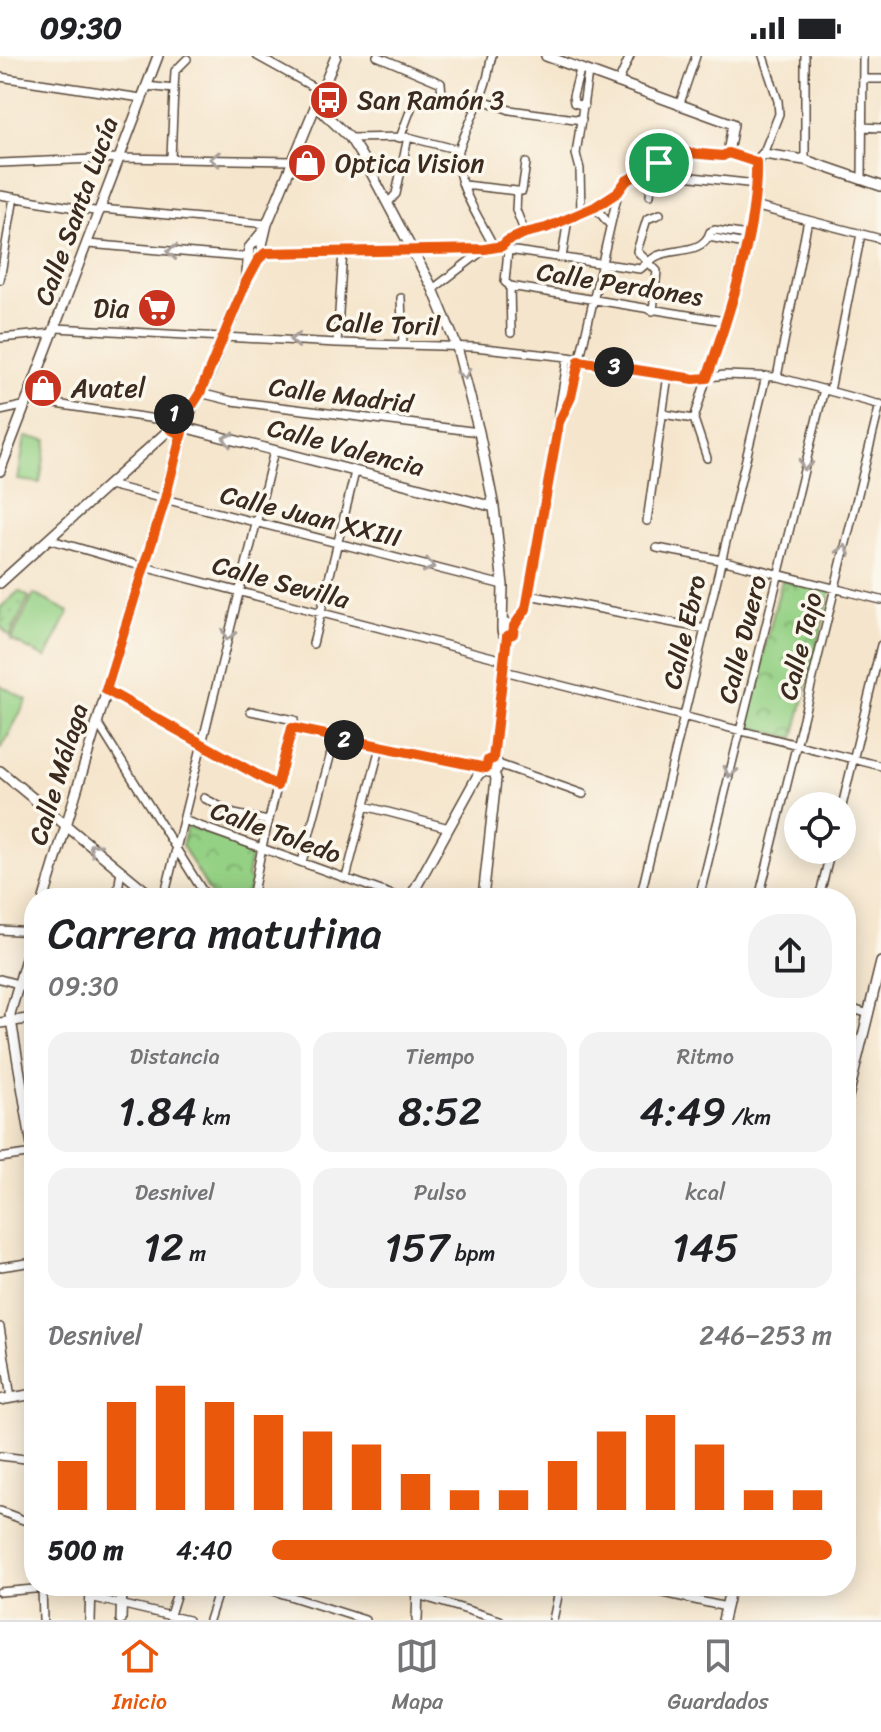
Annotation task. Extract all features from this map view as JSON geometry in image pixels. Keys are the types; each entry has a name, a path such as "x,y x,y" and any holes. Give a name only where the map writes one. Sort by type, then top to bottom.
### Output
{"street":[{"name":"Calle Santa Lucía","path":"0,471 158,56"},
{"path":"257,56 322,92"},
{"name":"Calle Málaga","path":"47,888 165,499 184,423 225,336 336,56"},
{"path":"377,56 441,83 442,96"},
{"path":"492,56 457,160 464,185 497,248 505,282 510,286 511,333"},
{"path":"618,83 630,56"},
{"path":"679,106 696,56"},
{"path":"707,458 694,419 746,240 754,206 759,158 779,114 778,101 763,56"},
{"path":"805,56 805,160"},
{"path":"862,180 863,56"},
{"path":"552,57 733,124 728,153"},
{"path":"171,158 175,71 187,59"},
{"path":"581,213 580,169 576,154 584,106 574,103 573,96 584,71"},
{"path":"0,77 141,98"},
{"path":"863,79 881,79"},
{"path":"146,86 174,89"},
{"path":"388,203 396,194 404,138 415,98 442,96 476,108"},
{"path":"480,99 510,110 582,120"},
{"path":"316,106 350,138 433,289 457,347 479,432 494,507 505,632 492,766 496,779 484,888"},
{"path":"862,127 881,128"},
{"path":"650,195 653,136"},
{"path":"350,138 404,138 459,150"},
{"path":"433,289 507,241 595,207 618,192 626,181 649,172 673,157 689,153 805,160 881,186"},
{"path":"0,163 119,158 293,161"},
{"path":"464,185 522,191 526,163"},
{"path":"649,172 756,184"},
{"path":"517,191 516,210 525,233"},
{"path":"559,422 571,397 618,192"},
{"path":"0,195 100,211 267,224"},
{"path":"0,280 14,197"},
{"path":"754,206 881,239"},
{"path":"595,207 610,225"},
{"path":"653,311 657,271 637,251 647,219 660,214"},
{"path":"562,258 568,218"},
{"path":"777,377 808,220"},
{"name":"Calle Duero","path":"701,888 827,390 861,234"},
{"path":"88,244 241,257 257,252 497,248 640,269 657,256 692,248 709,237 746,240"},
{"path":"337,343 343,251"},
{"name":"Calle Perdones","path":"510,286 724,321"},
{"path":"401,298 403,345"},
{"name":"Calle Toril","path":"0,338 55,331 457,347 568,357 668,375 777,377 880,405"},
{"path":"505,632 507,623 514,626 526,609 568,357"},
{"path":"647,521 668,375"},
{"name":"Calle Ebro","path":"642,888 766,376"},
{"name":"Calle Madrid","path":"200,393 232,401 479,432"},
{"path":"0,411 28,402 169,425"},
{"name":"Calle Tajo","path":"761,888 880,405"},
{"path":"0,583 109,485 169,425 174,414 184,423"},
{"path":"663,414 694,419"},
{"name":"Calle Valencia","path":"169,425 176,432 184,423 274,451 494,507"},
{"path":"166,888 274,451"},
{"path":"313,644 355,472"},
{"name":"Calle Juan XXIII","path":"109,485 503,585"},
{"name":"Calle Sevilla","path":"48,539 321,613 684,718 881,766"},
{"path":"657,548 721,560 881,600"},
{"path":"529,595 705,629"},
{"path":"845,792 881,645"},
{"path":"106,690 277,786"},
{"path":"251,711 294,720 254,888"},
{"path":"96,721 201,888"},
{"path":"292,728 492,766 583,794"},
{"path":"302,862 335,738"},
{"path":"346,878 380,747"},
{"path":"416,888 478,775 492,766"},
{"path":"0,771 142,888"},
{"name":"Calle Toledo","path":"204,798 234,814 268,821"},
{"path":"365,806 449,828"},
{"name":"Calle Toledo","path":"183,820 374,888"},
{"path":"822,888 828,864"},
{"path":"118,888 121,870"},
{"path":"0,930 24,931"},
{"path":"856,1065 881,962"},
{"path":"24,964 10,1014 24,1093"},
{"path":"0,979 18,984"},
{"path":"856,1010 869,1014"},
{"path":"0,1023 24,1019"},
{"path":"0,1158 24,1157"},
{"path":"0,1267 24,1263"},
{"path":"0,1327 11,1398"},
{"path":"0,1400 24,1396"},
{"path":"0,1456 24,1459"},
{"path":"0,1511 24,1520"},
{"path":"0,1592 24,1589"},
{"path":"42,1596 43,1620"},
{"path":"121,1620 122,1596"},
{"path":"176,1617 178,1596"},
{"path":"209,1620 217,1596"},
{"path":"289,1596 365,1620"},
{"path":"417,1620 418,1596"},
{"path":"432,1596 500,1620"},
{"path":"553,1620 558,1596"},
{"path":"677,1596 726,1607"},
{"path":"723,1620 729,1596"},
{"path":"90,1620 90,1597 188,1620"}],"green space":[{"path":"25,437 47,440 40,483 18,480"},
{"path":"782,580 831,591 794,738 745,726"},
{"path":"19,591 29,597 10,637 0,626 0,608"},
{"path":"34,594 69,612 46,658 11,640"},
{"path":"0,685 27,700 1,749 0,748"},
{"path":"219,810 233,818 263,823 260,838 214,823"},
{"path":"187,826 256,851 255,855 251,855 247,878 251,880 250,888 207,888 182,845"}],"place":[{"name":"San Ramón 3","path":"329,100"},
{"name":"Optica Vision","path":"307,163"},
{"name":"Dia","path":"157,308"},
{"name":"Avatel","path":"43,388"}],"route":[{"path":"689,153 723,156 728,153 756,162 757,192 718,346 707,378 694,379 579,361 571,397 559,422 526,609 514,626 513,634 507,636 493,759 488,760 486,768 292,728 277,786 106,690 165,499 182,432 170,429 170,418 193,404 200,393 246,282 265,253 485,249 502,246 525,233 546,228 595,207 618,192 626,181 659,163 689,153"}]}
